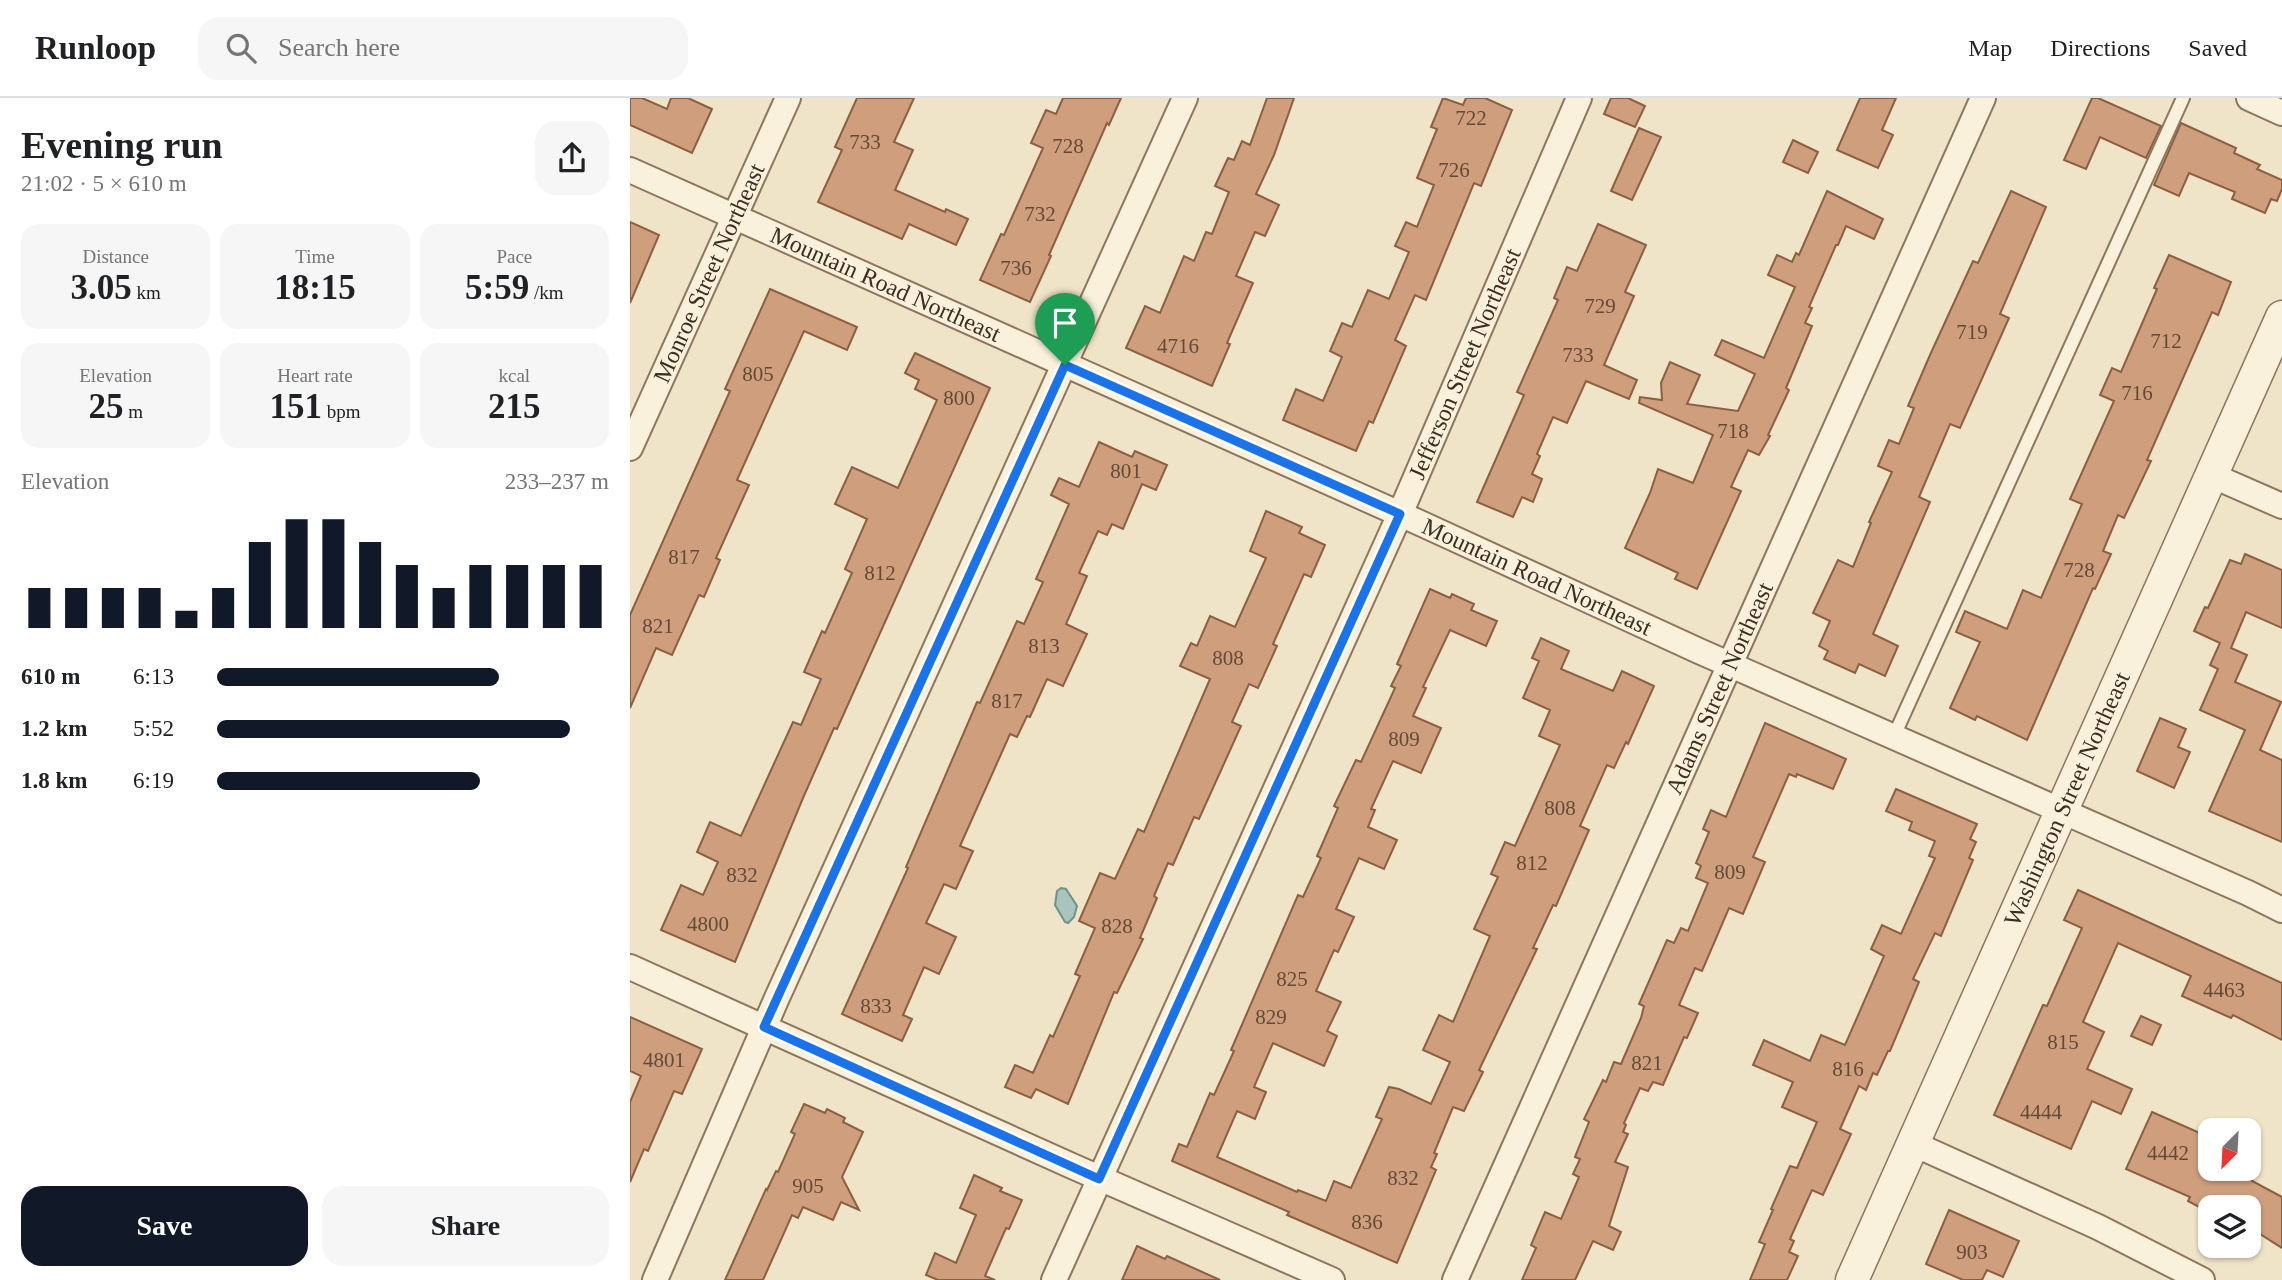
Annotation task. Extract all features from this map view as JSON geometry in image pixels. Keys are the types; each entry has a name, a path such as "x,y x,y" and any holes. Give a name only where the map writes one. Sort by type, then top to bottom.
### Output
{"street":[{"name":"Monroe Street Northeast","path":"630,448 788,98"},
{"path":"655,1280 764,1027 1185,98"},
{"name":"Jefferson Street Northeast","path":"1054,1280 1400,514 1579,98"},
{"name":"Adams Street Northeast","path":"1455,1280 1983,98"},
{"path":"2249,98 2282,113"},
{"name":"Mountain Road Northeast","path":"630,170 2282,910"},
{"name":"Washington Street Northeast","path":"1852,1280 2282,317"},
{"path":"2211,475 2282,506"},
{"path":"630,967 1099,1179 1332,1280"},
{"path":"1914,1144 2098,1227 2202,1280"}],"lane":[{"path":"1894,736 2183,98"}],"water":[{"path":"1066,889 1077,906 1074,917 1068,923 1055,905 1057,891"}],"building":[{"path":"630,98 642,98 667,109 671,98 688,98 712,109 692,153 630,125"},
{"path":"857,98 914,98 894,142 913,150 895,190 968,219 956,245 909,224 902,239 818,202 842,150 835,147"},
{"path":"1063,98 1121,98 1109,125 1107,123 1030,302 980,280 1001,234 1004,235 1043,148 1031,143 1046,110 1056,114"},
{"path":"1267,98 1294,98 1274,155 1256,194 1279,205 1265,236 1255,232 1236,276 1253,283 1212,386 1126,348 1145,306 1160,313 1184,256 1194,261 1206,232 1212,234 1229,192 1215,186 1228,158 1234,160 1242,141 1250,145"},
{"path":"1443,98 1463,105 1466,98 1485,98 1512,110 1481,186 1474,183 1426,300 1415,295 1395,340 1406,346 1373,423 1369,421 1356,451 1283,420 1296,389 1323,401 1342,357 1330,351 1342,323 1352,327 1368,290 1389,299 1409,252 1395,246 1406,222 1417,227 1434,185 1417,178 1437,129 1431,127"},
{"path":"1611,98 1628,98 1645,106 1635,127 1604,114"},
{"path":"1860,98 1896,98 1882,130 1893,135 1878,168 1837,150"},
{"path":"2092,98 2098,98 2161,126 2146,158 2100,137 2086,169 2064,160"},
{"path":"2181,123 2236,148 2234,153 2260,165 2257,169 2282,180 2277,201 2271,199 2265,213 2232,199 2235,192 2189,173 2179,196 2154,185"},
{"path":"1639,128 1661,137 1632,200 1611,191"},
{"path":"1793,140 1818,152 1808,173 1783,162"},
{"path":"1827,191 1883,219 1874,239 1846,226 1836,245 1809,307 1812,308 1805,323 1812,326 1786,388 1789,390 1759,455 1748,450 1731,487 1741,491 1697,589 1675,579 1678,573 1625,548 1658,469 1693,483 1713,435 1639,403 1640,397 1662,400 1661,383 1670,362 1700,375 1687,404 1738,411 1755,374 1715,355 1722,340 1764,358 1795,287 1768,275 1777,255 1792,262 1796,253 1799,255"},
{"path":"2011,191 2046,207 2000,314 2009,318 1960,428 1950,424 1919,497 1930,502 1873,634 1898,646 1885,676 1859,664 1855,673 1824,659 1828,651 1819,646 1830,621 1813,613 1838,560 1853,567 1871,523 1869,522 1892,472 1878,466 1889,440 1899,444 1914,408 1908,406 1930,355 1973,261 1978,263"},
{"path":"630,222 659,235 630,303"},
{"path":"1598,224 1646,245 1625,292 1634,296 1604,365 1637,380 1629,399 1586,381 1567,423 1553,417 1537,454 1540,456 1532,474 1542,479 1533,502 1522,497 1513,517 1477,502 1524,395 1517,392 1558,300 1554,298 1567,267 1577,271"},
{"path":"2169,255 2231,282 2218,315 2212,312 2147,460 2151,461 2124,518 2118,515 2103,551 2111,554 2095,589 2093,588 2027,740 1977,716 1975,720 1950,708 1980,642 1956,632 1965,611 2007,629 2023,590 2041,598 2082,504 2070,499 2114,401 2100,395 2112,368 2121,372"},
{"path":"770,289 857,327 847,350 804,331 737,480 749,485 716,558 720,560 704,597 699,595 672,655 656,648 630,708 630,615 730,391 725,389"},
{"path":"915,353 990,388 837,729 834,728 735,962 661,930 681,885 703,895 718,862 697,852 710,822 741,836 793,722 801,725 821,679 804,672 852,573 845,569 867,519 835,504 852,467 898,488 937,400 915,389 919,380 905,373"},
{"path":"1099,442 1132,457 1135,451 1167,465 1156,490 1142,484 1123,529 1112,524 1107,535 1098,531 1079,573 1087,576 1066,624 1087,634 1063,686 1047,679 1030,717 1027,716 1017,737 1010,734 960,846 973,851 956,889 944,884 926,923 956,937 939,974 924,967 903,1015 912,1019 902,1041 842,1014 908,868 906,867 977,702 980,703 1017,621 1024,624 1043,582 1036,579 1069,504 1051,495 1059,478 1079,487"},
{"path":"1266,511 1302,527 1299,533 1325,545 1311,577 1304,574 1273,644 1277,646 1258,688 1249,684 1232,722 1241,726 1199,819 1194,817 1173,865 1168,863 1140,938 1143,939 1117,993 1114,992 1068,1104 1036,1089 1031,1098 1005,1087 1015,1065 1033,1073 1050,1035 1053,1037 1080,976 1075,974 1095,928 1079,921 1100,873 1115,879 1138,829 1144,832 1210,679 1180,666 1191,643 1197,646 1210,616 1235,627 1266,558 1250,551"},
{"path":"2245,554 2282,570 2282,628 2246,612 2231,648 2247,655 2235,682 2281,702 2260,750 2282,760 2282,842 2209,811 2245,730 2200,710 2218,669 2210,665 2220,643 2194,631 2230,560 2241,564"},
{"path":"1430,589 1450,598 1452,594 1474,604 1471,610 1497,621 1486,646 1450,630 1423,687 1426,688 1413,716 1441,728 1421,773 1393,761 1371,809 1375,810 1368,827 1397,840 1384,869 1359,858 1336,909 1354,917 1338,952 1334,950 1316,991 1341,1002 1327,1031 1337,1036 1324,1066 1273,1043 1254,1087 1266,1092 1255,1119 1237,1111 1217,1157 1297,1192 1298,1190 1326,1201 1334,1181 1351,1188 1382,1119 1376,1117 1389,1087 1431,1104 1450,1062 1423,1050 1439,1015 1453,1022 1490,936 1474,929 1498,877 1491,874 1505,842 1515,846 1560,745 1539,736 1550,710 1523,698 1539,661 1532,658 1541,638 1569,651 1561,669 1613,691 1622,671 1654,686 1614,768 1607,765 1580,826 1589,830 1556,906 1553,905 1533,948 1537,949 1479,1070 1483,1072 1464,1111 1453,1107 1434,1153 1437,1154 1431,1167 1436,1170 1397,1263 1172,1161 1179,1144 1187,1147 1210,1093 1214,1095 1234,1051 1231,1050 1298,895 1303,897 1321,858 1317,856 1338,808 1334,806 1356,760 1361,762 1395,688 1391,686 1401,666 1397,664"},
{"path":"2160,718 2186,729 2178,747 2190,752 2174,788 2137,771"},
{"path":"1765,723 1846,759 1833,789 1797,774 1796,777 1789,774 1753,857 1765,862 1743,914 1729,908 1702,971 1695,968 1679,1005 1698,1013 1687,1038 1684,1037 1663,1085 1653,1082 1648,1091 1640,1088 1624,1123 1626,1125 1623,1132 1628,1134 1615,1162 1628,1167 1609,1226 1621,1232 1613,1250 1593,1241 1575,1280 1522,1280 1536,1248 1531,1245 1545,1212 1561,1219 1579,1177 1573,1174 1580,1159 1575,1157 1589,1122 1584,1119 1603,1080 1606,1082 1614,1062 1621,1064 1641,1018 1644,1006 1639,1004 1667,940 1674,943 1681,928 1688,931 1708,883 1696,878 1701,866 1696,863 1709,832 1703,829 1711,810 1726,817"},
{"path":"1896,789 1977,824 1970,839 1976,842 1969,858 1973,860 1941,936 1935,933 1913,979 1919,982 1890,1051 1877,1075 1873,1073 1866,1090 1859,1086 1840,1129 1851,1134 1823,1195 1812,1190 1790,1239 1794,1241 1789,1252 1798,1256 1787,1280 1750,1280 1765,1244 1759,1242 1773,1210 1771,1209 1790,1166 1797,1168 1817,1122 1782,1107 1793,1082 1753,1065 1764,1040 1810,1061 1821,1035 1845,1045 1884,956 1871,949 1882,925 1901,934 1935,858 1929,856 1935,841 1909,830 1912,822 1886,811"},
{"path":"2078,890 2282,983 2282,1040 2233,1015 2231,1018 2182,996 2191,976 2118,943 2083,1022 2104,1032 2087,1069 2132,1089 2121,1114 2092,1101 2071,1149 1994,1115 2043,1005 2047,1006 2082,928 2064,920"},
{"path":"2141,1016 2161,1025 2152,1045 2131,1036"},
{"path":"630,1017 702,1049 682,1094 674,1091 648,1151 644,1149 630,1182 630,1102 641,1076 630,1071"},
{"path":"804,1104 825,1113 827,1109 845,1118 843,1122 863,1132 842,1177 859,1210 841,1202 833,1220 803,1207 798,1218 792,1215 763,1280 725,1280 766,1189 776,1171 778,1172 795,1134 791,1132"},
{"path":"2152,1112 2198,1132 2198,1181 2252,1181 2282,1197 2282,1248 2261,1235 2261,1195 2198,1195 2198,1206 2188,1201 2190,1197 2126,1169"},
{"path":"974,1175 1002,1188 1000,1191 1022,1200 1009,1229 1006,1228 985,1276 995,1280 938,1280 926,1275 935,1253 956,1263 976,1215 960,1208"},
{"path":"1949,1210 2019,1241 2003,1277 1987,1270 1982,1280 1963,1280 1926,1264"},
{"path":"1137,1246 1165,1259 1167,1256 1220,1280 1122,1280"}],"route":[{"path":"1065,365 1400,514 1099,1179 764,1027 1065,365"}]}
